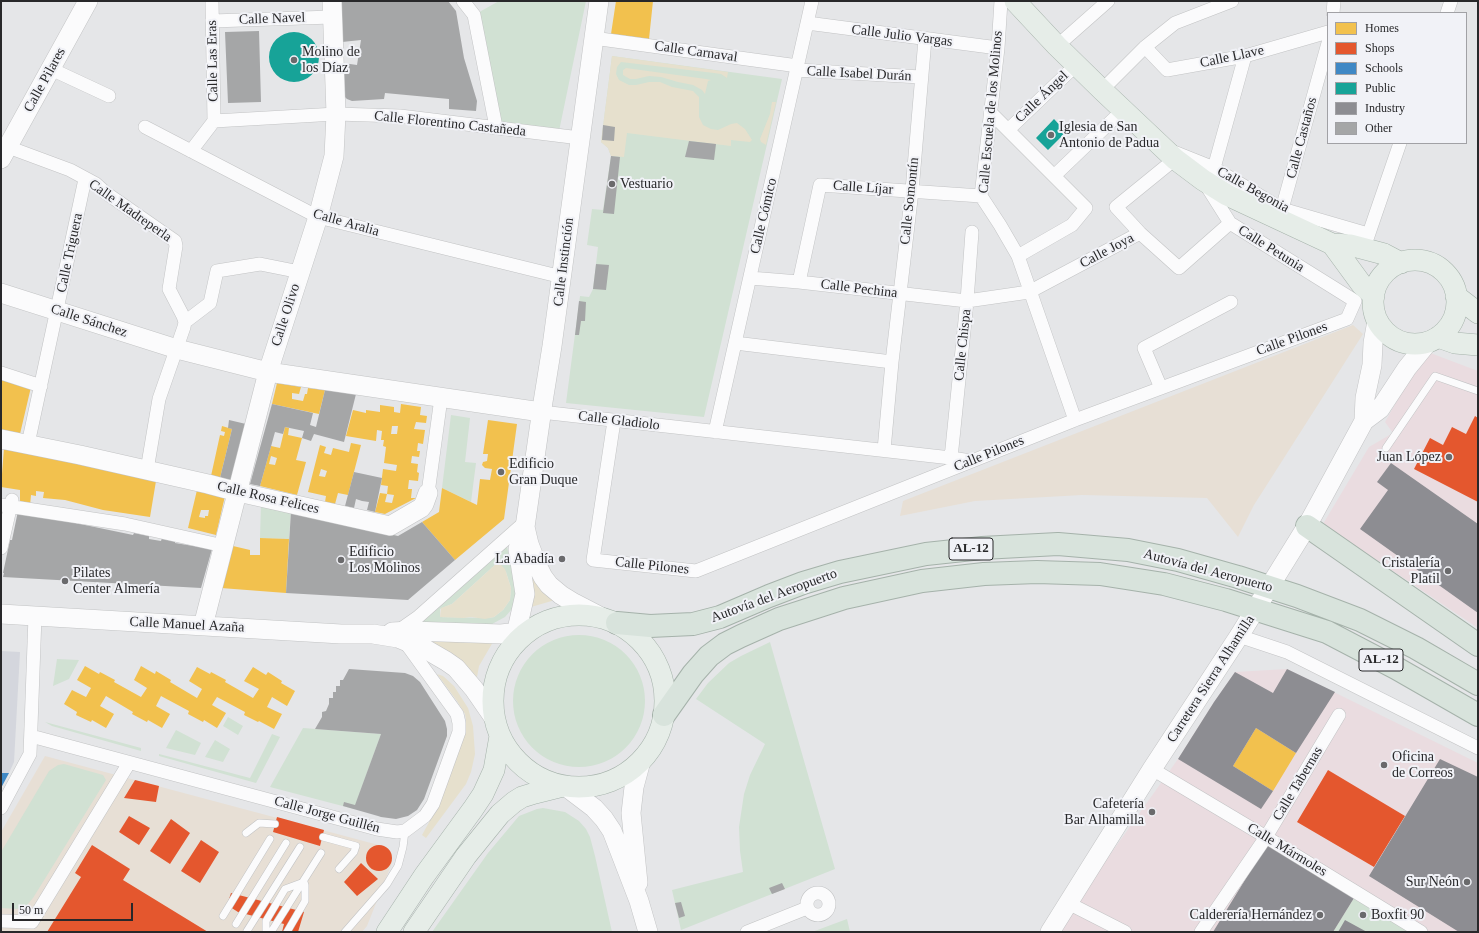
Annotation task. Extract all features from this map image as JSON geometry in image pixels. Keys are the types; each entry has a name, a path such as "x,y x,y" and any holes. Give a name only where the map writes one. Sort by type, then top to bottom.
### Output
{"highway":[{"path":"1307,526 1478,645"},
{"name":"Autovía del Aeropuerto","path":"610,621 650,626 693,624 720,617 785,589 840,572 926,554 982,548 1058,544 1128,550 1178,560 1270,586 1360,620 1416,648 1478,684"},
{"name":"Autovía del Aeropuerto","path":"664,715 698,667 708,656 741,636 779,619 836,600 922,581 1003,572 1100,574 1164,584 1208,594 1327,632 1396,668 1478,715"}],"main road":[{"path":"1015,1 1057,46 1170,153 1209,174 1227,195 1281,214 1332,244 1362,284 1370,305 1383,329 1390,336 1399,341 1419,344 1434,339 1446,330 1452,322 1457,303 1452,283 1447,275 1430,263 1410,260 1392,267 1384,274 1378,282 1370,305"},
{"path":"1332,244 1350,245 1366,242 1400,263"},
{"path":"1456,296 1478,314"},
{"path":"1434,339 1478,345"},
{"path":"387,932 424,876 481,798 489,782 494,770 497,727 492,699 494,681 503,658 520,636 544,622 567,615 585,615 610,621 630,631 642,642 656,661 662,676 665,691 664,715 661,729 654,743 641,760 627,772 611,781 584,787 564,786 547,781 526,769 508,751 497,727"},
{"path":"414,932 466,856 500,814 522,797 535,792 564,786"}],"street":[{"name":"Calle Pilares","path":"4,153 88,1"},
{"name":"Calle Las Eras","path":"212,1 214,121"},
{"path":"463,1 474,14 496,127"},
{"name":"Calle Instinción","path":"520,636 525,594 518,549 525,524 562,277 599,1"},
{"name":"Calle Cómico","path":"715,432 812,1"},
{"name":"Calle Escuela de los Molinos","path":"1001,1 998,48 981,196 1018,256 1029,292 1075,420"},
{"path":"1057,46 1108,1"},
{"path":"1102,90 1145,47 1175,23 1232,1"},
{"path":"1333,12 1334,1"},
{"path":"1447,12 1452,1"},
{"name":"Calle Navel","path":"212,21 332,9"},
{"name":"Calle Olivo","path":"203,626 268,372 318,217 334,156 336,114 332,9"},
{"name":"Calle Julio Vargas","path":"807,23 998,48"},
{"name":"Calle Llave","path":"1145,47 1167,70 1245,56 1327,32"},
{"name":"Calle Carnaval","path":"594,38 797,68"},
{"name":"Calle Somontín","path":"884,450 892,362 912,191 925,39"},
{"name":"Calle Castaños","path":"1281,214 1327,47"},
{"path":"1209,174 1245,56"},
{"name":"Calle Ángel","path":"1008,130 1076,64"},
{"path":"51,68 109,96"},
{"name":"Calle Isabel Durán","path":"797,68 921,77"},
{"path":"1054,176 1123,110"},
{"path":"990,112 1086,208 1072,225 1018,256"},
{"name":"Calle Florentino Castañeda","path":"214,121 336,114 400,116 580,138"},
{"path":"191,151 214,121"},
{"name":"Calle Aralia","path":"145,127 318,217 562,277"},
{"path":"1366,242 1400,144"},
{"name":"Calle Madreperla","path":"4,153 70,170 85,180 96,184 106,194 175,241 176,246 169,289 184,322"},
{"name":"Calle Joya","path":"967,301 1029,292 1140,234 1116,207 1170,153"},
{"name":"Calle Petunia","path":"1209,174 1230,223 1370,305"},
{"name":"Calle Triguera","path":"28,444 85,180"},
{"name":"Calle Líjar","path":"799,282 820,185 981,196"},
{"name":"Calle Begonia","path":"1281,214 1366,242"},
{"path":"1140,234 1179,268 1230,223"},
{"name":"Calle Chispa","path":"951,458 967,301 972,232"},
{"path":"147,470 159,400 177,349 184,322 210,303 217,271 260,264 300,272"},
{"name":"Calle Pechina","path":"750,278 967,301"},
{"name":"Calle Sánchez","path":"1,293 177,349 268,372"},
{"path":"1161,388 1144,348 1231,302"},
{"name":"Calle Pilones","path":"614,421 593,560 696,571 1075,420 1347,319 1370,305"},
{"name":"Carretera Sierra Alhamilla","path":"1364,421 1365,398 1372,365 1373,342 1370,305"},
{"name":"Carretera Sierra Alhamilla","path":"1050,932 1152,769 1256,609 1307,526 1364,421 1380,409 1407,368 1434,339"},
{"path":"735,342 892,362"},
{"name":"Calle Gladiolo","path":"268,372 541,412 971,461"},
{"path":"1,373 41,386"},
{"name":"Calle Rosa Felices","path":"1,439 147,470 390,526 421,508 424,504 428,493 441,398"},
{"path":"1,548 8,504 124,524 224,546"},
{"path":"405,831 425,816 433,804 459,732 459,723 457,714 400,636 418,617 525,524"},
{"name":"Calle Instinción","path":"525,524 529,544 537,565 549,585 574,603 610,621"},
{"name":"Calle Manuel Azaña","path":"1,614 388,636 502,634 520,636"},
{"path":"1,808 30,754 35,616"},
{"name":"Calle Manuel Azaña","path":"400,636 440,657 456,668 478,694 497,727"},
{"path":"1239,636 1286,652 1478,748"},
{"name":"Calle Tabernas","path":"1201,932 1266,837 1339,715"},
{"name":"Calle Jorge Guillén","path":"31,736 130,764 377,829 397,832 405,831"},
{"path":"639,901 631,813 634,787 641,760"},
{"path":"1,921 32,922 130,764"},
{"name":"Calle Mármoles","path":"1152,769 1421,932"},
{"path":"564,786 594,808 608,824 615,837 639,901 648,932"},
{"path":"1068,903 1125,932"},
{"path":"747,932 807,908"}],"lane":[{"path":"1386,448 1435,376 1478,391"},
{"path":"246,832 259,823 275,824"},
{"path":"345,932 387,884 393,874 401,857 405,831"},
{"path":"322,837 356,846 354,852 339,869"},
{"path":"223,916 270,839"},
{"path":"236,924 286,843"},
{"path":"247,931 300,847"},
{"path":"272,932 321,853"},
{"path":"266,932 266,921 285,889 304,882"},
{"path":"287,932 305,900 304,882"}],"shaded area":[{"path":"1353,325 1363,334 1254,505 1238,537 1207,498 1082,495 975,501 900,516 903,501"},
{"path":"1425,351 1478,371 1478,628 1323,524 1369,447 1393,433 1385,422"},
{"path":"1,651 20,652 14,762 1,788"},
{"path":"1287,669 1478,763 1478,932 1055,932 1178,759 1235,672"},
{"path":"45,756 386,847 392,854 392,863 367,926 362,932 1,932 1,832"}],"green space":[{"path":"499,1 586,1 558,136 496,127 474,15"},
{"path":"612,56 782,79 704,417 566,403 580,296 589,297 593,289 598,247 587,245 592,209 603,210 611,156 608,148 601,142"},
{"path":"451,415 470,418 465,462 476,463 471,502 442,488"},
{"path":"261,504 291,511 289,539 260,538"},
{"path":"507,546 512,572 515,579 517,596 512,609 505,617 487,625 420,622","holes":["497,563 506,572 511,588 510,600 503,610 494,617 440,617 440,609 452,604"]},
{"path":"579,635 604,640 621,650 630,659 640,676 645,701 640,726 630,743 621,752 604,762 579,767 554,762 537,752 528,743 518,726 513,701 518,676 528,659 537,650 554,640"},
{"path":"770,642 835,869 681,930 672,890 743,872 739,827 744,794 750,775 765,744 696,699 708,683 729,663"},
{"path":"57,659 79,660 69,679 53,686"},
{"path":"228,717 243,726 238,735 223,726"},
{"path":"45,722 141,748 141,751 52,726"},
{"path":"303,728 381,734 354,809 270,787"},
{"path":"176,730 201,743 195,755 166,748"},
{"path":"272,734 280,737 256,783 159,756 159,754 250,778"},
{"path":"215,740 230,749 223,762 205,757"},
{"path":"64,764 103,775 106,780 33,898 27,905 17,909 1,908 1,852 49,771 58,765"},
{"path":"543,808 565,812 579,821 586,829 590,837 595,856 612,932 432,932 488,853 519,816"},
{"name":"Boxfit 90","path":"1354,898 1409,932 1333,932"},
{"path":"847,919 850,932 812,932"}],"sand":[{"path":"612,56 728,72 727,78 721,74 621,62 617,67 616,74 619,80 629,85 660,82 672,87 693,91 699,97 699,117 703,125 711,129 718,130 737,123 745,129 752,140 750,142 731,140 731,146 627,133 624,157 611,156 608,148 601,142"},
{"path":"626,68 711,80 708,81 705,94 702,90 693,85 661,77 649,76 630,79 623,75 623,70"},
{"path":"772,102 776,102 766,145 761,142 760,139 770,114"},
{"path":"525,552 555,600 531,607"},
{"path":"497,563 505,569 511,588 510,600 503,610 494,617 485,619 471,617 440,617 441,608 452,604"},
{"path":"418,639 493,642 479,666 477,677 463,664"},
{"path":"437,674 443,676 454,686 468,708 473,726 475,754 471,772 466,784 426,838 422,835 438,806 446,787 464,733 466,720 465,714 457,701"}],"building: Homes":[{"path":"616,1 653,1 649,39 611,34"},
{"path":"1,378 31,387 20,434 1,430"},
{"path":"277,383 301,387 299,394 292,393 292,399 303,401 305,394 307,394 308,388 325,390 319,414 272,404"},
{"path":"401,404 421,407 420,415 427,416 426,423 416,422 414,429 425,430 423,444 418,443 417,451 420,451 419,457 412,456 411,463 418,464 418,481 409,480 408,489 412,489 411,498 416,498 385,514 375,512 380,493 387,494 388,486 381,485 383,469 396,471 397,465 384,463 386,447 383,446 384,440 381,440 382,431 377,430 376,441 346,436 353,410 366,413 366,410 380,412 380,405 394,407 394,412 400,413","holes":["392,426 398,426 397,434 391,434","387,494 394,495 392,503 385,502"]},
{"path":"488,420 517,424 504,519 455,560 422,522 439,512 442,488 477,505 480,479 490,480 492,469 485,468 482,465 483,462 487,461 488,454 483,454"},
{"path":"222,426 232,429 220,478 211,476 220,435 224,436 225,432 221,431"},
{"path":"285,427 289,428 288,435 302,438 296,460 306,462 297,495 260,486 271,446 280,448","holes":["271,456 277,458 275,465 269,464"]},
{"path":"351,443 361,445 348,495 338,493 335,504 325,502 326,496 308,492 320,445 326,447 324,453 331,455 333,448 349,452","holes":["321,469 327,471 325,477 319,476"]},
{"path":"4,448 156,481 150,517 103,510 65,500 43,498 44,492 36,491 36,496 31,495 30,506 20,502 20,490 1,487"},
{"path":"197,490 225,496 216,535 188,528","holes":["201,510 209,510 208,516 205,516 205,518 199,517"]},
{"path":"260,538 289,539 286,593 221,588 233,546 250,550 250,555 260,555"},
{"path":"85,666 99,674 100,672 115,680 114,682 141,697 147,688 134,680 141,666 155,674 156,671 171,680 170,682 197,698 202,689 189,681 197,667 226,680 225,682 253,698 259,689 244,681 253,667 266,675 268,672 282,681 281,683 295,691 287,706 272,697 267,707 282,714 274,729 244,715 245,712 217,697 212,705 226,713 217,728 204,720 203,722 188,714 189,711 161,696 156,706 170,714 162,728 148,720 147,722 132,714 133,712 106,696 100,706 114,714 106,728 92,720 91,722 76,715 77,712 64,704 72,690 86,697 91,688 77,680"},
{"path":"1256,728 1296,753 1273,791 1233,766"}],"building: Shops":[{"name":"Juan López","path":"1475,416 1478,418 1478,502 1414,469 1430,438 1443,445 1452,427 1466,434"},
{"path":"1328,770 1405,816 1374,867 1297,822"},
{"path":"135,780 159,786 156,802 124,798"},
{"path":"129,816 150,828 139,845 119,832"},
{"path":"277,817 324,830 320,846 273,832"},
{"path":"171,819 190,833 170,864 150,851"},
{"path":"201,840 219,852 200,883 181,871"},
{"path":"92,845 130,869 123,880 208,932 47,932 81,877 75,873"},
{"path":"379,845 388,849 392,858 388,867 379,871 370,867 366,858 370,849"},
{"path":"361,863 378,879 357,896 344,882"},
{"path":"231,893 304,912 298,932 282,932 284,924 238,912 227,905"}],"building: Schools":[{"path":"1,773 9,773 1,788"}],"building: Public":[{"path":"294,32 308,36 315,43 319,57 315,71 308,78 294,82 280,78 273,71 269,57 273,43 280,36"},
{"name":"Iglesia de San Antonio de Padua","path":"1054,119 1066,132 1048,150 1036,138"}],"building: Industry":[{"name":"Cristalería Platil","path":"1391,463 1478,524 1478,613 1360,529 1388,490 1377,482"},
{"path":"1287,669 1335,692 1296,753 1256,728 1233,766 1273,791 1261,809 1178,759 1235,672 1273,693"},
{"path":"1440,759 1478,777 1478,932 1459,932 1369,876"},
{"path":"1267,844 1354,898 1333,932 1213,932"},
{"path":"1345,920 1367,932 1338,932"}],"building: Other":[{"path":"340,1 448,1 456,11 464,58 477,101 476,111 449,109 449,99 385,93 384,99 352,101 347,99 344,96 343,63 357,65 361,40 342,42"},
{"path":"259,31 261,102 228,103 225,32"},
{"path":"603,125 615,127 614,141 602,140"},
{"path":"689,141 716,144 714,160 685,157"},
{"name":"Vestuario","path":"611,156 620,157 614,214 603,213"},
{"path":"596,264 609,265 606,290 593,289"},
{"path":"579,301 586,302 585,321 581,321 579,335 575,335"},
{"path":"325,390 356,394 344,442 314,434 311,441 302,438 304,431 285,427 283,434 275,432 260,486 250,484 272,404 313,413 310,425 316,427"},
{"path":"229,420 246,424 231,480 220,478 232,429 228,428"},
{"path":"354,472 382,478 375,512 367,510 369,502 356,499 354,508 345,506"},
{"path":"18,511 133,535 134,533 149,536 149,539 161,541 162,538 175,541 175,543 212,549 201,588 3,577 10,540 12,540"},
{"name":"Edificio Los Molinos","path":"291,511 398,536 422,522 455,560 408,600 286,593"},
{"path":"349,669 405,673 413,676 420,682 445,721 447,736 424,799 417,810 408,816 396,819 381,817 343,806 344,802 355,805 381,734 315,729 322,717 322,712 326,711 329,704 329,698 333,698 333,692 336,692 336,686 340,686 340,680 343,680"},
{"path":"782,883 785,889 772,894 769,888"},
{"path":"681,902 685,916 679,918 675,903"}],"place":[{"name":"Molino de los Díaz","path":"294,60"},
{"name":"Iglesia de San Antonio de Padua","path":"1051,135"},
{"name":"Vestuario","path":"612,184"},
{"name":"Juan López","path":"1449,457"},
{"name":"Edificio Gran Duque","path":"501,472"},
{"name":"La Abadía","path":"562,559"},
{"name":"Edificio Los Molinos","path":"341,560"},
{"name":"Cristalería Platil","path":"1448,571"},
{"name":"Pilates Center Almería","path":"65,581"},
{"name":"Oficina de Correos","path":"1384,765"},
{"name":"Cafetería Bar Alhamilla","path":"1152,812"},
{"name":"Sur Neón","path":"1467,882"},
{"name":"Calderería Hernández","path":"1320,915"},
{"name":"Boxfit 90","path":"1363,915"}]}
